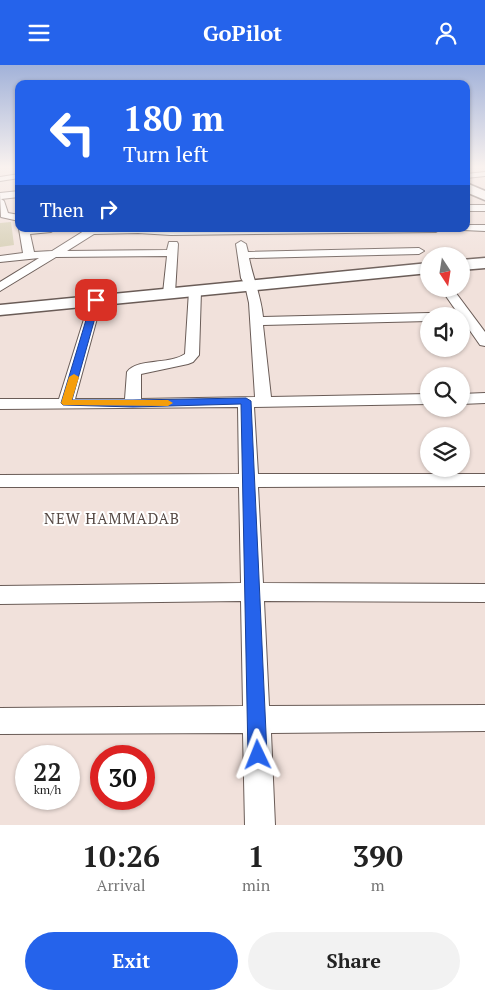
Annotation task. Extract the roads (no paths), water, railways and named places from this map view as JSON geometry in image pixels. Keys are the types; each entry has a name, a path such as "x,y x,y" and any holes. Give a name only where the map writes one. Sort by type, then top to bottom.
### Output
{"street":[{"path":"0,202 2,215"},
{"path":"470,208 485,208"},
{"path":"2,215 15,213"},
{"path":"2,215 15,217"},
{"path":"470,228 485,228"},
{"path":"24,232 29,255"},
{"path":"0,287 50,254 88,232"},
{"path":"169,293 174,240 171,232"},
{"path":"238,232 257,321 250,481 260,825"},
{"path":"407,232 419,251"},
{"path":"244,255 419,251"},
{"path":"0,259 50,254 90,260 172,253"},
{"path":"354,253 365,274"},
{"path":"470,264 485,263"},
{"path":"0,311 420,268"},
{"path":"133,404 134,372 182,361 190,358 192,355 195,291"},
{"path":"66,403 96,300"},
{"path":"470,316 485,316"},
{"path":"257,321 420,317"},
{"path":"470,324 485,343"},
{"path":"470,399 485,398"},
{"path":"0,404 133,404 420,399"},
{"path":"0,481 485,479"},
{"path":"0,595 253,592 485,593"},
{"path":"0,721 485,719"}],"district":[{"name":"NEW HAMMADAB","path":"112,519"}]}
